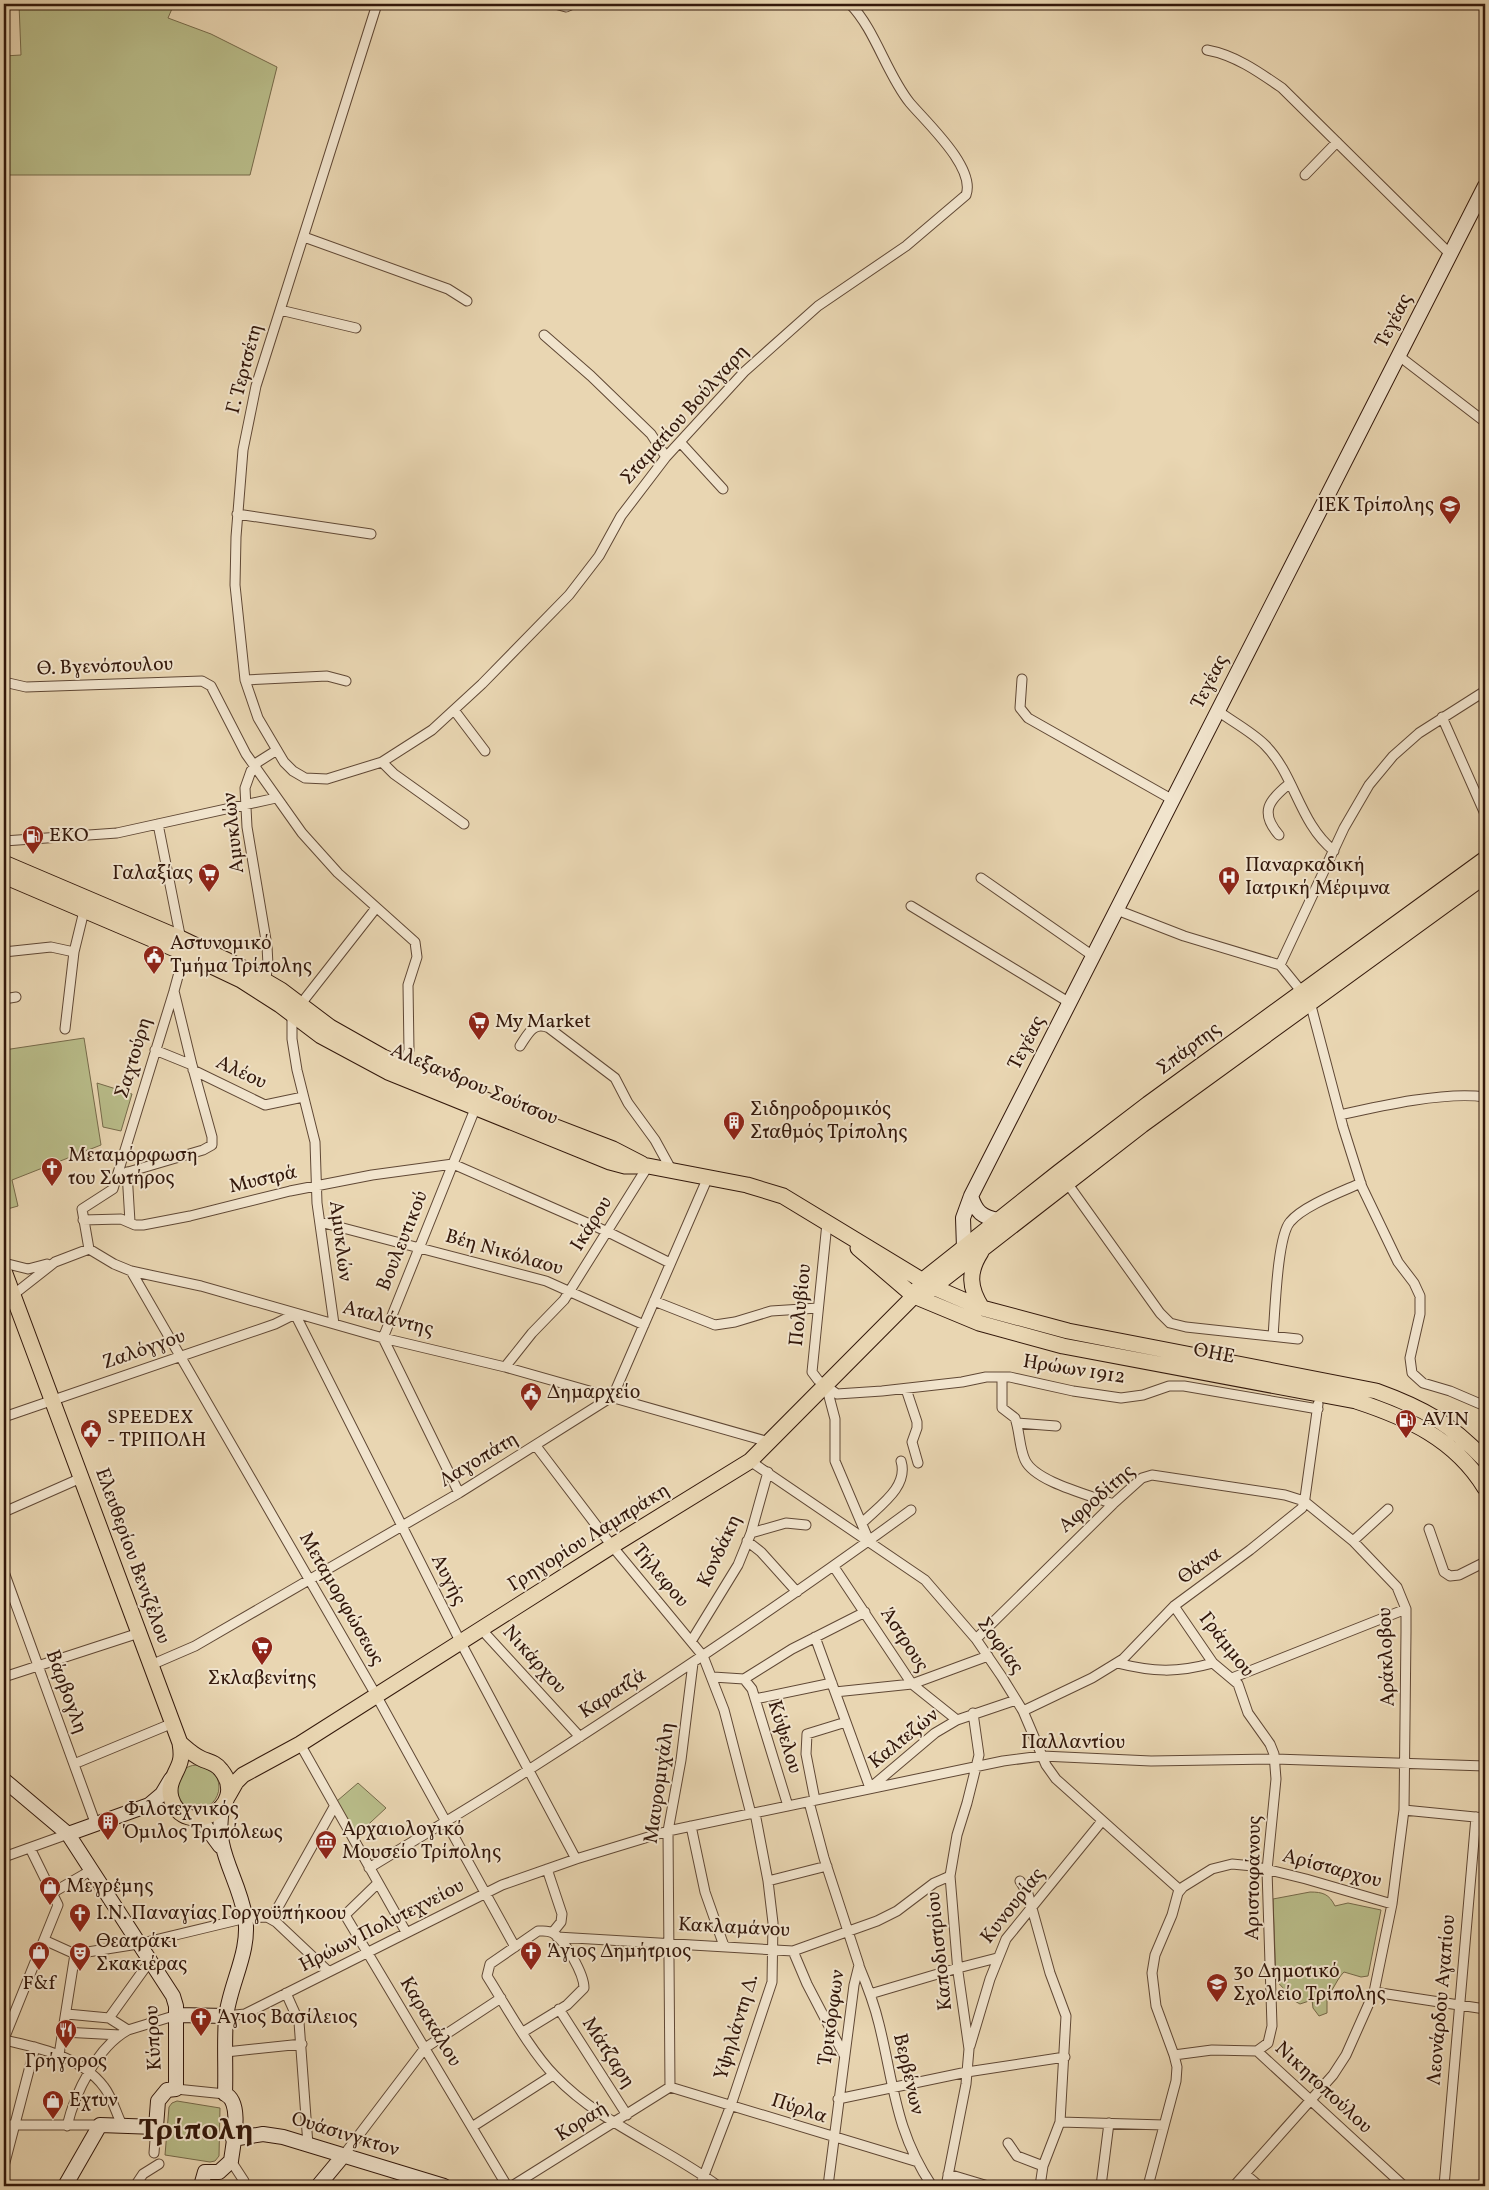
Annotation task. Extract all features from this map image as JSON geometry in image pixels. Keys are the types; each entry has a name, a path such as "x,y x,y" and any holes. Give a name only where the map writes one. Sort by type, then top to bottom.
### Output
{"main road":[{"name":"Τεγέας","path":"964,1248 963,1218 971,1196 1485,186"},
{"name":"Σπάρτης","path":"1306,997 1485,859"},
{"name":"Αλεξανδρου Σούτσου","path":"4,863 181,945 263,986 297,1010 356,1043 477,1103"},
{"name":"Αλεξανδρου Σούτσου","path":"4,876 84,911 181,945"},
{"name":"Σπάρτης","path":"928,1284 985,1246 1063,1177 1264,1018 1306,997 1485,876"},
{"name":"Αλεξανδρου Σούτσου","path":"297,1010 321,1036 350,1053 477,1103 613,1149 648,1166 747,1185 783,1196 928,1284"},
{"name":"Σπάρτης","path":"928,1284 964,1248 998,1220 1063,1177"},
{"path":"971,1196 978,1212 984,1217 998,1220"},
{"name":"Αλεξανδρου Σούτσου","path":"827,1223 914,1296"},
{"path":"982,1308 972,1289 971,1274 976,1260 985,1246"},
{"name":"Ελευθερίου Βενιζέλου","path":"4,1270 8,1299 52,1400 180,1743"},
{"name":"Γρηγορίου Λαμπράκη","path":"225,1801 236,1782 250,1770 300,1744 612,1546 750,1461 914,1296 924,1293 928,1284"},
{"name":"ΟΗΕ","path":"928,1284 982,1308 1068,1331 1360,1386 1420,1408 1450,1427 1485,1460"},
{"name":"ΟΗΕ","path":"914,1296 979,1323 1063,1346 1318,1402 1356,1401 1414,1422 1463,1459 1485,1488"},
{"path":"180,1743 202,1759 220,1768 227,1781 225,1801 219,1826 222,1849 246,1918 246,1936 226,2016 225,2094 235,2103 231,2161 219,2172 205,2172 201,2186"},
{"path":"68,1834 149,1805 162,1794 180,1761 180,1743"},
{"path":"202,1759 183,1764 173,1775 172,1799 177,1808 194,1818 211,1833 222,1849"},
{"name":"Γρηγορίου Λαμπράκη","path":"220,1768 232,1771 250,1770"},
{"name":"Κύπρου","path":"4,1780 68,1834 90,1871 173,1996 177,2015 176,2089"},
{"path":"194,1818 210,1816 225,1801"},
{"path":"177,2015 226,2016"},
{"path":"65,2186 100,2125 156,2127 160,2096 167,2090 176,2089"},
{"name":"Ουάσινγκτον","path":"233,2139 273,2134 442,2186"},
{"path":"318,2186 343,2156"}],"street":[{"name":"Γ. Τερτσέτη","path":"276,750 258,718 245,680 235,585 238,514 248,420 256,386 377,4"},
{"path":"555,4 566,7 573,4"},
{"name":"Σταματίου Βούλγαρη","path":"276,750 293,771 313,779 341,776 382,762 410,746 454,710 569,594 599,556 621,516 666,457 744,372 818,306 906,246 966,195 969,187 968,180 960,163 902,91 850,4"},
{"path":"1207,50 1220,52 1256,69 1282,88 1450,254"},
{"path":"1305,175 1337,142"},
{"path":"304,237 448,289 467,301"},
{"path":"280,310 356,328"},
{"path":"544,335 591,376 651,434 666,457"},
{"path":"1399,356 1485,422"},
{"path":"680,442 723,489"},
{"path":"238,514 371,534"},
{"path":"245,680 327,676 346,680"},
{"path":"1022,679 1020,708 1028,718 1173,800"},
{"name":"Θ. Βγενόπουλου","path":"4,682 26,687 207,682"},
{"name":"Αμυκλών","path":"207,682 214,690 236,736 254,767 246,781 245,804 267,946 263,986"},
{"path":"1280,965 1352,813 1369,785 1393,756 1419,733 1485,691"},
{"path":"454,710 485,751"},
{"path":"1218,711 1266,745 1317,835 1334,851"},
{"path":"1442,717 1485,814"},
{"path":"276,750 266,755 254,767 276,798 318,854 415,942 418,949 408,985 409,1050 404,1066"},
{"path":"382,762 394,774 464,824"},
{"path":"1279,835 1270,823 1268,810 1273,798 1289,784"},
{"path":"4,841 106,835 276,798"},
{"path":"158,824 181,945"},
{"path":"981,878 1093,956"},
{"path":"912,906 1070,1003"},
{"path":"297,1010 376,908"},
{"path":"1117,910 1184,936 1280,965 1306,997 1360,1183 1398,1262 1416,1286 1420,1296 1420,1314 1410,1362 1414,1376 1425,1384 1450,1391 1485,1406"},
{"path":"66,1029 74,952 84,911"},
{"name":"Σαχτούρη","path":"122,1173 155,1050 174,991 181,945"},
{"path":"4,952 51,947 74,952"},
{"path":"4,1263 28,1269 89,1250 82,1209 113,1189 122,1173 203,1150 212,1145 212,1137 174,991"},
{"path":"4,999 16,997"},
{"name":"Αμυκλών","path":"297,1010 292,1039 303,1097 315,1142 316,1186 334,1324"},
{"path":"520,1046 535,1026 542,1024 607,1070 619,1082 628,1103 655,1140 672,1171"},
{"name":"Αλέου","path":"155,1050 264,1105 303,1097"},
{"path":"1340,1115 1379,1106 1425,1100 1471,1095 1485,1097"},
{"name":"Βουλευτικού","path":"383,1338 477,1103"},
{"path":"453,1164 608,1232 670,1263"},
{"name":"Μυστρά","path":"83,1220 121,1220 138,1225 165,1221 316,1186 417,1168 453,1164"},
{"name":"Ικάρου","path":"505,1367 525,1341 557,1308 570,1291 648,1166"},
{"path":"122,1173 130,1222"},
{"path":"613,1396 708,1177"},
{"path":"1063,1177 1165,1320 1175,1325 1298,1339"},
{"path":"1273,1336 1276,1290 1288,1223 1300,1213 1360,1183"},
{"name":"Βέη Νικόλαου","path":"320,1222 546,1281 644,1325"},
{"name":"Πολυβίου","path":"826,1385 818,1380 812,1372 827,1223"},
{"name":"Αταλάντης","path":"89,1250 131,1271 201,1286 383,1338 505,1367 613,1396 768,1442"},
{"path":"8,1299 55,1262"},
{"name":"Μεταμορφώσεως","path":"131,1271 376,1695 515,1947"},
{"path":"654,1301 715,1325 735,1322 771,1311 818,1308"},
{"name":"Ζαλόγγου","path":"4,1417 275,1324 295,1314"},
{"name":"Αυγής","path":"295,1314 461,1643 576,1859"},
{"path":"383,1338 459,1493"},
{"name":"Ηρώων 1912","path":"826,1385 837,1394 906,1389 986,1377 1002,1377 1121,1398 1143,1396 1169,1386 1184,1386 1318,1402"},
{"path":"1002,1377 1002,1408 1014,1416 1017,1423 1021,1451 1030,1469 1069,1488 1113,1504"},
{"path":"1304,1501 1322,1379"},
{"path":"826,1385 835,1418 835,1461 869,1541"},
{"path":"906,1389 917,1428 912,1442 918,1463"},
{"name":"Λαγοπάτη","path":"151,1665 184,1652 459,1493 613,1396"},
{"path":"1017,1423 1056,1426"},
{"name":"Τήλεφου","path":"536,1446 612,1546 692,1640 703,1656"},
{"name":"Σοφίας","path":"750,1461 925,1580 976,1639 988,1656 1023,1711 1042,1756 1056,1779 1180,1890"},
{"path":"862,1522 902,1480 903,1468 901,1461"},
{"name":"Κονδάκη","path":"692,1640 738,1564 749,1537 768,1472"},
{"name":"Αφροδίτης","path":"976,1639 1113,1504 1142,1478 1157,1474 1289,1496 1304,1501"},
{"path":"4,1512 81,1478"},
{"name":"Αράκλοβου","path":"1234,2186 1333,2075 1346,2055 1374,1992 1392,1904 1404,1810 1406,1764 1406,1609 1397,1587 1353,1541 1304,1501"},
{"name":"Θάνα","path":"1023,1711 1092,1678 1117,1663 1136,1647 1174,1606 1288,1520 1302,1508 1304,1501"},
{"path":"1353,1541 1388,1509"},
{"name":"Καρατζά","path":"369,1868 529,1770 693,1663 834,1567 912,1510"},
{"path":"796,1592 749,1537 786,1523 806,1525"},
{"path":"1429,1529 1444,1572 1450,1576 1460,1575 1485,1562"},
{"name":"Άστρους","path":"834,1567 912,1684 957,1720"},
{"name":"Βάρβογλη","path":"4,1572 96,1825"},
{"name":"Γράμμου","path":"1174,1606 1213,1663 1238,1684 1248,1713 1270,1744 1275,1760"},
{"path":"1232,1678 1406,1609"},
{"path":"713,1677 734,1676 744,1679 815,1637 846,1624 865,1612"},
{"name":"Νικάρχου","path":"482,1630 580,1737"},
{"path":"4,1677 139,1633"},
{"path":"815,1637 870,1788"},
{"name":"Υψηλάντη Δ.","path":"700,2186 731,2105 771,1987 773,1950 773,1923 768,1881 753,1814 724,1710 713,1677 703,1656"},
{"path":"755,1700 833,1688 912,1684 988,1656"},
{"name":"Μαυρομιχάλη","path":"670,2087 668,1831 681,1760 693,1663"},
{"path":"1117,1663 1148,1670 1172,1672 1213,1663"},
{"name":"Κύψελου","path":"744,1679 749,1684 755,1700 788,1806"},
{"name":"Καλτεζών","path":"870,1788 935,1734 957,1720 1016,1700"},
{"name":"Καποδιστρίου","path":"946,2186 967,2072 969,2049 958,1968 950,1876 957,1835 977,1767 978,1742 973,1714"},
{"name":"Τρικόρφων","path":"828,2186 854,1985 859,1966 827,1866 812,1801 806,1754 808,1734 846,1722"},
{"path":"74,1764 173,1723"},
{"path":"300,1744 406,1932"},
{"name":"Παλλαντίου","path":"668,1831 870,1788 1042,1756 1151,1761 1275,1760 1485,1766"},
{"name":"Αριστοφάνους","path":"1257,2051 1268,2042 1272,2026 1268,1870 1276,1780 1275,1760"},
{"path":"272,1918 334,1807"},
{"path":"1404,1810 1481,1817"},
{"name":"Λεονάρδου Αγαπίου","path":"1444,2186 1460,2004 1481,1817"},
{"name":"Κυνουρίας","path":"870,1994 997,1958 1006,1939 1033,1908 1102,1820"},
{"path":"691,1826 705,1892 724,1946"},
{"name":"Ηρώων Πολυτεχνείου","path":"226,2016 245,2014 486,1893 576,1859 668,1831"},
{"path":"4,1857 68,1834"},
{"path":"30,1848 58,1905 4,2039 59,2055 88,2071 104,2087 122,2126"},
{"name":"Αρίσταρχου","path":"1180,1890 1200,1875 1219,1866 1232,1864 1268,1870 1392,1904"},
{"path":"768,1881 827,1866"},
{"path":"547,1869 562,1914 561,1922 555,1934"},
{"path":"52,1893 90,1871"},
{"name":"Κακλαμάνου","path":"555,1934 793,1951 849,1933 897,1911 934,1883 950,1876"},
{"path":"1020,1881 1026,1889 1033,1908 1050,1974 1066,2016 1060,2122 1043,2166 1040,2186"},
{"name":"Καρακάλου","path":"378,1883 345,1915 507,2186"},
{"path":"1148,2186 1177,2074 1174,2055 1156,2006 1152,1973 1155,1955 1180,1890"},
{"path":"44,1940 75,1954 138,1944 246,1918 272,1918 329,1972"},
{"path":"523,2032 559,2009 578,1995 584,1988 584,1979 555,1934 538,1931 490,1964 487,1976 501,1998 523,2032 553,2075 580,2098 615,2122 703,2174 718,2186"},
{"path":"793,1951 807,1984 844,2056"},
{"path":"59,2055 75,1954"},
{"path":"969,2049 997,1958"},
{"path":"109,2018 150,1961"},
{"name":"Βερβένων","path":"859,1966 880,2026 892,2089 902,2127 918,2162 932,2186"},
{"path":"1374,1992 1485,2008"},
{"path":"286,1994 298,2015 302,2044 308,2145"},
{"path":"343,2156 425,2048 501,1998"},
{"name":"Μάτζαρη","path":"559,2009 627,2115"},
{"path":"66,2014 109,2018 124,2033"},
{"path":"62,2032 124,2033 177,2015"},
{"path":"67,2126 72,2106 88,2071 124,2033"},
{"path":"226,2052 302,2044"},
{"path":"4,2166 35,2047"},
{"name":"Νικητοπούλου","path":"1174,2055 1212,2050 1257,2051 1404,2186"},
{"path":"838,2099 967,2072 1065,2057"},
{"path":"472,2127 553,2075"},
{"name":"Πύρλα","path":"670,2087 918,2162"},
{"name":"Κοραή","path":"512,2186 670,2087"},
{"path":"176,2089 225,2094"},
{"path":"1060,2122 1164,2125"},
{"path":"1101,2186 1109,2123"},
{"path":"4,2125 100,2125"},
{"path":"154,2153 156,2127"},
{"path":"1008,2143 1017,2156 1043,2166"},
{"path":"231,2161 246,2185"},
{"path":"135,2186 143,2174 159,2164"},
{"path":"948,2174 988,2186"},
{"path":"1245,2174 1259,2186"}],"green space":[{"path":"19,4 174,4 168,18 211,34 277,67 250,175 4,175 4,56 21,55"},
{"path":"84,1038 101,1145 12,1180 18,1206 4,1210 4,1050"},
{"path":"97,1083 132,1094 121,1131 103,1127"},
{"path":"197,1765 209,1769 215,1775 219,1787 215,1799 209,1805 197,1809 185,1805 179,1799 175,1787 179,1775 185,1769"},
{"path":"358,1783 386,1808 357,1835 337,1801"},
{"path":"1310,1892 1325,1894 1335,1906 1348,1903 1381,1910 1368,1976 1361,1977 1344,1972 1327,1996 1327,2013 1319,2016 1313,2008 1312,2000 1300,2004 1276,1981 1273,1899"},
{"path":"177,2101 220,2108 219,2156 215,2161 210,2162 165,2155 169,2107"}],"place":[{"name":"ΙΕΚ Τρίπολης","path":"1450,525"},
{"name":"EKO","path":"33,855"},
{"name":"Γαλαξίας","path":"209,893"},
{"name":"Παναρκαδική Ιατρική Μέριμνα","path":"1229,896"},
{"name":"Αστυνομικό Τμήμα Τρίπολης","path":"154,975"},
{"name":"My Market","path":"479,1041"},
{"name":"Σιδηροδρομικός Σταθμός Τρίπολης","path":"734,1141"},
{"name":"Μεταμόρφωση του Σωτήρος","path":"52,1187"},
{"name":"Δημαρχείο","path":"531,1412"},
{"name":"AVIN","path":"1406,1439"},
{"name":"SPEEDEX - ΤΡΙΠΟΛΗ","path":"91,1449"},
{"name":"Σκλαβενίτης","path":"262,1666"},
{"name":"Φιλοτεχνικός Όμιλος Τριπόλεως","path":"108,1841"},
{"name":"Αρχαιολογικό Μουσείο Τρίπολης","path":"326,1860"},
{"name":"Μεγρἐμης","path":"50,1906"},
{"name":"Ι.Ν. Παναγίας Γοργοϋπήκοου","path":"80,1933"},
{"name":"F&f","path":"39,1971"},
{"name":"Άγιος Δημήτριος","path":"531,1971"},
{"name":"Θεατράκι Σκακιέρας","path":"80,1972"},
{"name":"3ο Δημοτικό Σχολείο Τρίπολης","path":"1217,2003"},
{"name":"Άγιος Βασίλειος","path":"201,2037"},
{"name":"Γρήγορος","path":"66,2049"},
{"name":"Εχτυν","path":"53,2120"}],"district":[{"name":"Τρίπολη","path":"196,2131"}]}
